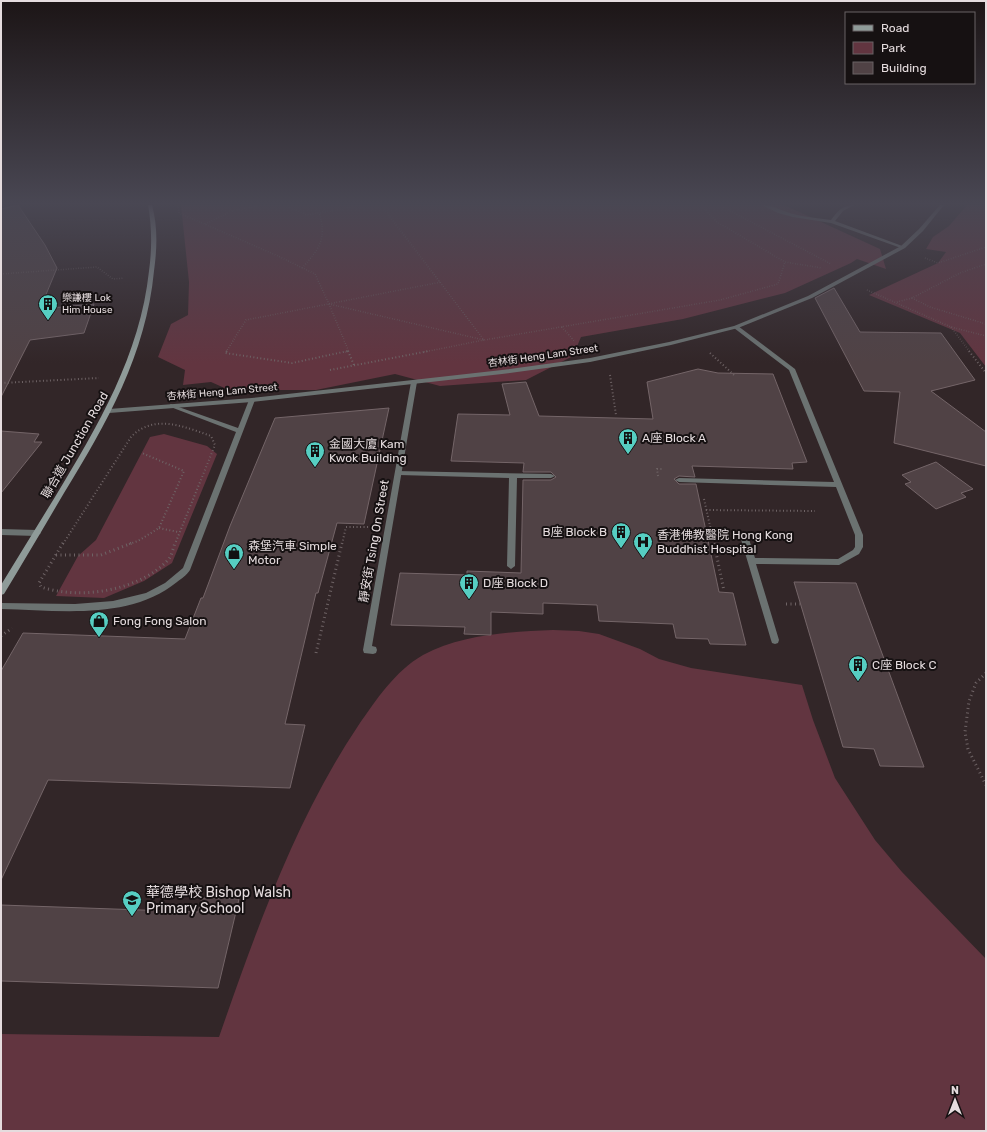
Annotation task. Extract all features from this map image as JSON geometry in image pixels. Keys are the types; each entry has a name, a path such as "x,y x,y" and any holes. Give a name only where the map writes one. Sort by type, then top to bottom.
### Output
{"main road":[{"name":"聯合道 Junction Road","path":"1,592 95,438 119,391 139,338 151,282 153,258"}],"street":[{"name":"杏林街 Heng Lam Street","path":"109,411 252,400 590,360 669,344 736,327 810,297 883,258"},
{"path":"736,327 792,369 859,535 856,552 846,559 831,562 751,561"},
{"name":"靜安街 Tsing On Street","path":"373,650 367,650 414,382"},
{"path":"1,606 103,606 148,596 170,584 186,570 252,400"},
{"path":"171,406 240,431"},
{"path":"399,473 551,476"},
{"path":"511,566 512,476"},
{"path":"679,480 838,485"},
{"path":"1,532 37,533"},
{"path":"744,536 775,640"}],"path":[{"path":"282,258 316,274 354,365"},
{"path":"302,268 311,258"},
{"path":"422,258 484,340"},
{"path":"778,258 785,262 828,269"},
{"path":"819,258 834,266"},
{"path":"925,258 938,263 954,258"},
{"path":"325,371 484,340 720,300 778,284 785,262"},
{"path":"897,302 912,298 960,274 986,264"},
{"path":"1,274 97,267 113,279 124,278"},
{"path":"348,351 292,362 225,353 246,320 441,282"},
{"path":"867,290 951,327 986,336"},
{"path":"912,298 930,307 986,324"},
{"path":"329,304 484,340"},
{"path":"562,327 575,343"},
{"path":"951,327 986,373"},
{"path":"708,352 734,375"},
{"path":"1,383 99,378"},
{"path":"611,381 616,415"},
{"path":"178,424 211,436 214,440 215,445 169,559 159,568 143,578 106,591 90,593 47,589 41,587 39,583 56,555 136,431 144,427 154,425 178,424"},
{"path":"56,555 101,555 138,540 159,528 184,471 142,453"},
{"path":"659,484 657,469 665,469"},
{"path":"724,591 706,508 815,511"},
{"path":"316,653 346,527 369,527"},
{"path":"159,528 179,533"},
{"path":"986,673 976,683 969,701 965,732 968,749 986,784"}],"green space":[{"path":"186,258 883,258 886,269 857,259 785,293 683,319 581,337 573,356 526,380 440,386 395,374 316,390 229,390 211,382 183,385 185,370 158,357 171,324 188,315 189,282"},
{"path":"942,258 986,258 986,367 960,333 869,295 938,263"},
{"path":"164,434 207,446 217,454 172,563 144,581 104,598 56,596 78,556 96,540 150,437"},
{"path":"553,630 579,631 599,634 640,649 659,659 691,668 802,685 813,720 835,778 875,840 902,872 986,959 986,1131 1,1131 1,1034 219,1037 247,957 296,838 335,762 358,726 387,687 413,662 423,655 438,648 470,638 486,635"}],"building":[{"path":"1,258 52,258 57,268 40,309 94,304 84,333 30,340 1,397"},
{"path":"834,288 860,332 941,333 975,380 931,391 986,432 986,466 894,443 900,392 864,391 815,298"},
{"path":"698,369 718,373 773,374 807,462 792,463 793,469 692,466 695,477 679,476 674,479 679,484 696,484 719,592 733,593 746,645 710,644 708,639 676,638 673,624 599,621 597,605 543,603 543,614 491,612 491,635 464,634 465,627 391,625 400,573 467,575 467,571 521,573 523,480 551,480 556,477 551,472 523,472 524,463 451,461 458,414 510,415 502,384 526,382 539,416 653,419 647,382"},
{"path":"389,408 364,524 337,523 318,593 316,593 285,724 305,725 290,788 48,780 1,880 1,671 23,633 185,639 201,598 203,598 230,526 275,418"},
{"path":"1,431 39,434 34,442 42,442 1,493"},
{"path":"936,462 973,489 961,493 966,497 936,509 905,484 911,482 902,475"},
{"name":"C座 Block C","path":"794,582 856,583 924,767 880,766 874,749 843,747"},
{"path":"202,898 239,899 218,988 1,981 1,905 198,912"}],"place":[{"name":"樂謙樓 Lok Him House","path":"48,321"},
{"name":"A座 Block A","path":"628,455"},
{"name":"金國大廈 Kam Kwok Building","path":"315,468"},
{"name":"B座 Block B","path":"621,549"},
{"name":"香港佛教醫院 Hong Kong Buddhist Hospital","path":"643,559"},
{"name":"森堡汽車 Simple Motor","path":"234,570"},
{"name":"D座 Block D","path":"469,600"},
{"name":"Fong Fong Salon","path":"99,638"},
{"name":"C座 Block C","path":"858,682"},
{"name":"華德學校 Bishop Walsh Primary School","path":"132,917"}]}
